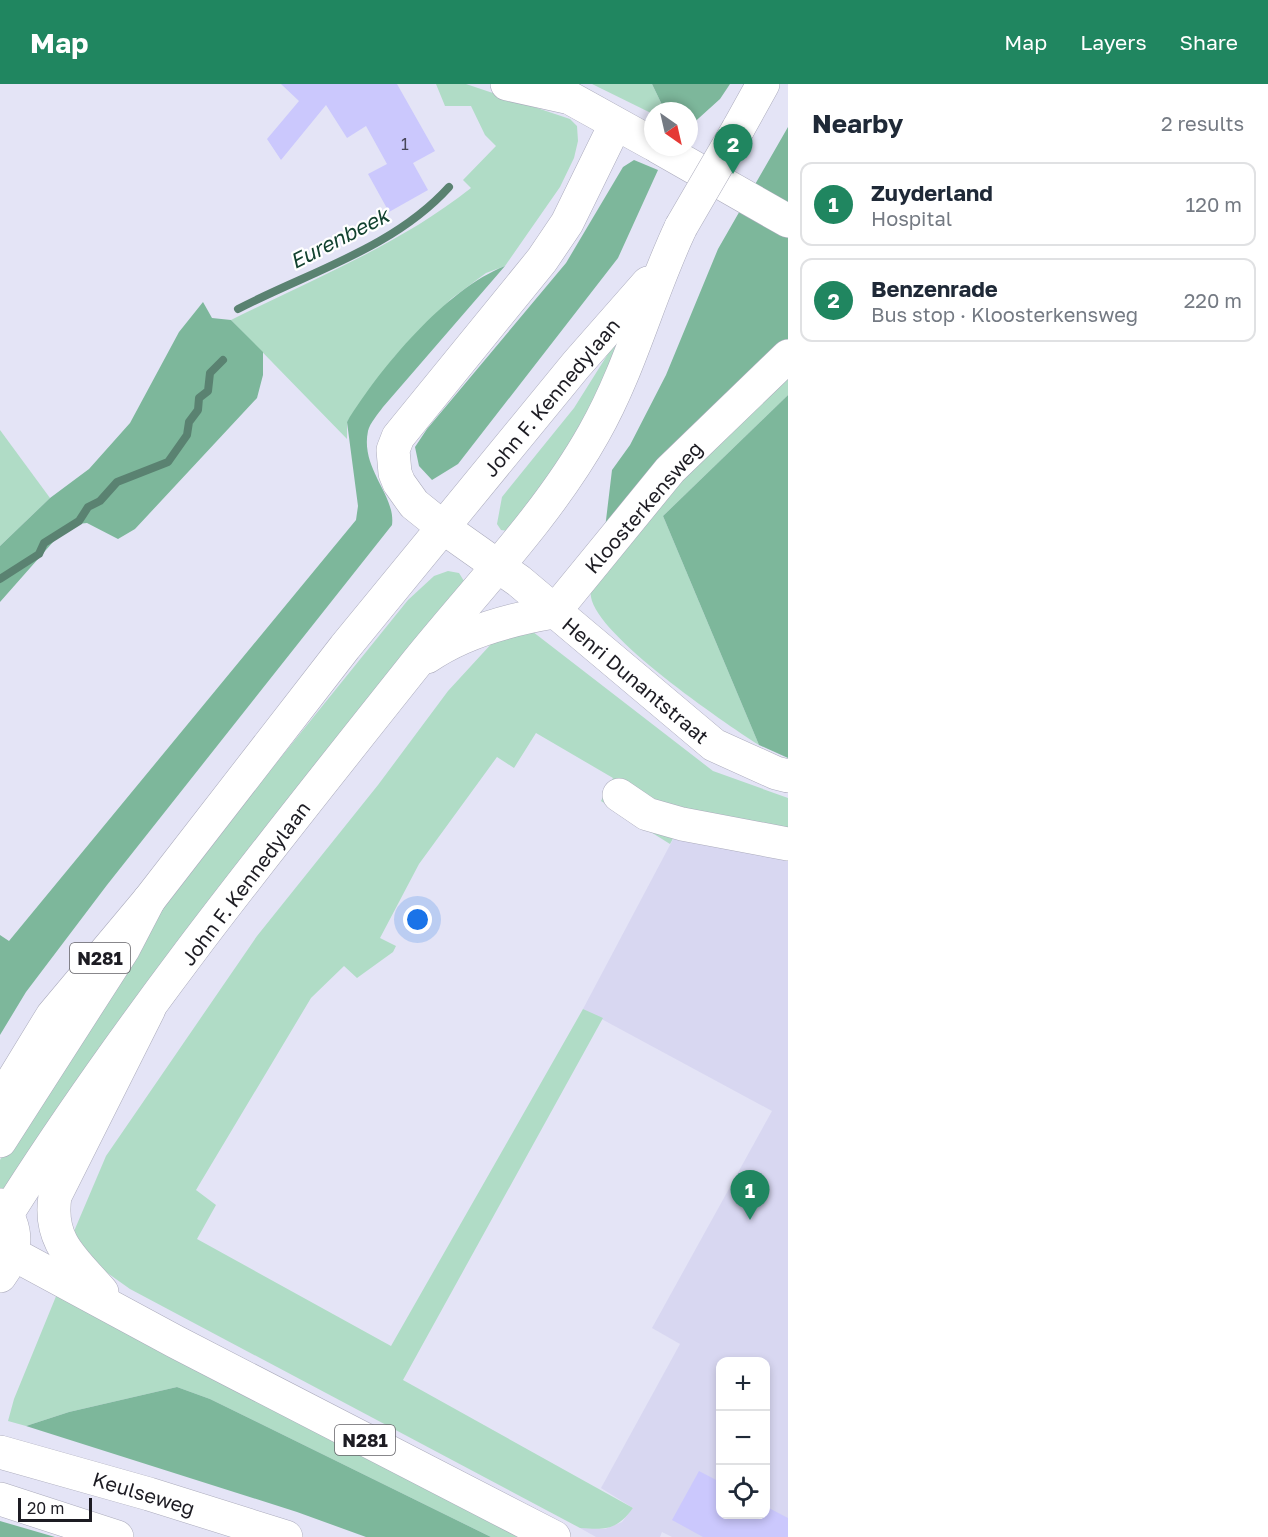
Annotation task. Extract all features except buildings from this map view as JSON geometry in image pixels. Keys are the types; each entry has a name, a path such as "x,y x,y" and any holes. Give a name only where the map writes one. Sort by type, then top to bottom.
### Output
{"main road":[{"path":"507,84 570,98 644,140"},
{"name":"John F. Kennedylaan","path":"4,1209 149,1009 412,669 553,495 594,433 623,372 661,268 681,227 763,84"},
{"path":"498,564 444,528 414,504 399,483 393,450 398,437 542,260 567,223 615,125"},
{"path":"674,156 788,220"},
{"name":"John F. Kennedylaan","path":"0,1141 124,948 149,900 345,647 576,365 661,268"},
{"name":"Kloosterkensweg","path":"554,612 670,470 788,356"},
{"name":"Henri Dunantstraat","path":"498,564 714,746 788,776"},
{"path":"412,669 450,643 524,616 554,612"},
{"path":"619,795 647,814 682,824 788,844"},
{"name":"N281","path":"0,1101 52,1016 149,900"},
{"name":"N281","path":"116,1309 69,1255 58,1238 52,1215 55,1196 63,1176 102,1106 149,1009"},
{"path":"4,1209 14,1230 6,1265"},
{"name":"N281","path":"6,1265 116,1309 554,1537"},
{"name":"Keulseweg","path":"13,1455 286,1537"},
{"path":"7,1501 117,1537"}],"shaded area":[{"path":"688,811 788,830 788,1537 672,1537 662,1532 660,1537 596,1537 580,1528 605,1529 622,1522 633,1508 601,1488 680,1344 652,1328 772,1111 583,1009"}],"green space":[{"path":"436,84 466,84 570,119 577,126 578,141 574,158 560,187 505,266 486,273 451,299 395,356 347,422 347,439 231,320 385,244 415,227 471,188 463,180 496,146 485,135 471,106 445,106"},
{"path":"592,84 652,84 661,102 644,102 644,110"},
{"path":"652,84 730,84 720,99 698,119 698,102 661,102"},
{"path":"788,127 788,371 601,562 612,470 630,445 666,375 718,249"},
{"path":"634,160 658,170 618,258 458,464 432,480 419,466 415,447 427,429 566,263 623,167"},
{"path":"505,266 383,407 369,428 367,445 369,458 389,503 392,525 107,885 26,992 0,1035 0,935 9,941 356,520 358,506 347,422 377,378 416,332 438,311 460,292"},
{"path":"203,302 212,318 231,320 263,352 263,375 257,398 135,529 118,539 87,523 68,525 0,602 0,546 50,498 89,469 130,423 179,332"},
{"path":"623,330 628,332 562,465 508,531 501,530 497,524 502,497 574,408"},
{"path":"788,371 788,395 663,516 759,745 718,718 637,655 598,614 591,597 591,587 601,562"},
{"path":"788,395 788,758 759,745 663,516"},
{"path":"0,430 50,498 0,546"},
{"path":"448,571 459,573 464,581 7,1197 0,1193 0,1160 110,981 206,850 408,600 434,576"},
{"path":"515,618 713,771 788,798 788,830 688,811 670,844 601,801 613,778 536,733 514,768 497,757 419,864 380,938 396,946 393,952 357,978 344,966 311,998 196,1190 216,1205 197,1239 391,1346 583,1009 603,1018 403,1380 633,1508 616,1525 597,1529 580,1528 130,1289 82,1255 72,1236 106,1156 257,936 378,785 448,691"},
{"path":"59,1289 538,1537 491,1537 210,1399 177,1387 69,1412 26,1426 8,1421 14,1399"},
{"path":"177,1387 210,1399 491,1537 366,1537 297,1512 26,1426 69,1412"},
{"path":"0,1521 55,1537 0,1537"}],"waterway":[{"name":"Eurenbeek","path":"238,309 377,243 403,227 449,187"},
{"name":"Eurenbeek","path":"0,579 39,554 44,543 79,521 88,507 100,501 117,482 168,462 187,435 189,422 198,410 199,398 208,391 210,373 223,360"}],"place":[{"name":"Benzenrade","path":"733,174"},
{"name":"Zuyderland","path":"750,1220"}]}
